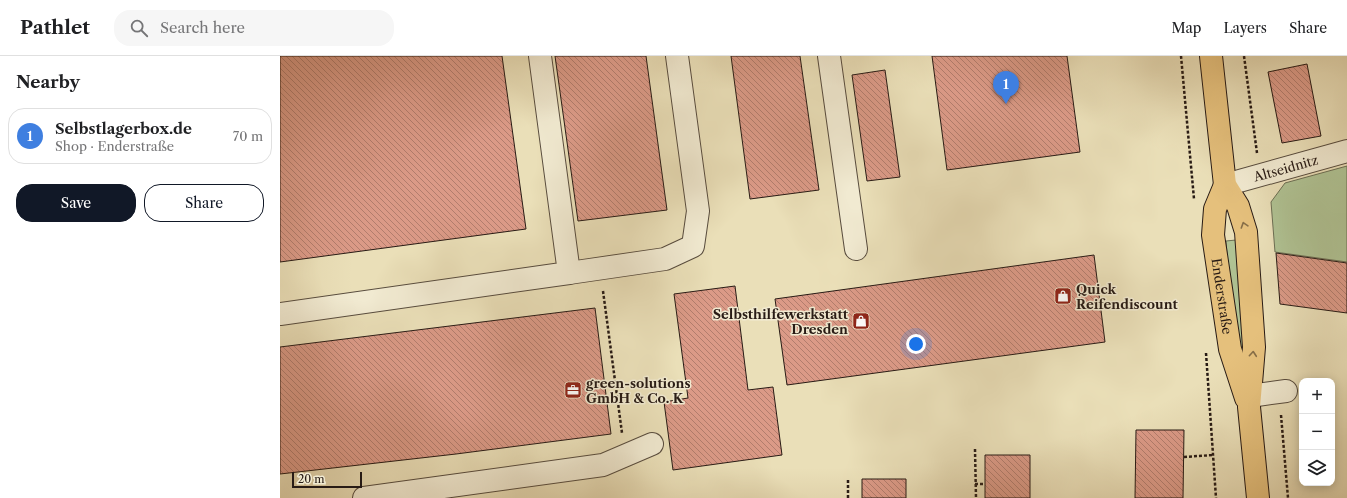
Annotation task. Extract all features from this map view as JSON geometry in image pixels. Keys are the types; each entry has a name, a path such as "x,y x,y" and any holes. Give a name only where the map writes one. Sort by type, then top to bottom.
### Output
{"main road":[{"name":"Enderstraße","path":"1211,56 1225,185 1238,206 1246,232 1254,346 1249,401 1258,498"},
{"name":"Enderstraße","path":"1225,185 1216,209 1214,235 1230,349 1249,401"}],"street":[{"path":"540,56 569,273"},
{"path":"280,314 664,259 693,246 698,211 677,56"},
{"path":"829,56 856,249"},
{"name":"Altseidnitz","path":"1225,185 1347,151"},
{"path":"1249,401 1286,391"},
{"path":"364,498 603,465 652,444"}],"path":[{"path":"1244,56 1260,175"},
{"path":"600,269 626,455"},
{"path":"975,449 976,498"},
{"path":"1184,458 1213,455"},
{"path":"848,480 848,498"},
{"path":"976,484 985,484"}],"green space":[{"path":"1347,166 1347,262 1275,252 1271,202 1285,183"},
{"path":"1236,240 1245,353 1239,353 1231,306 1226,241"}],"building":[{"path":"280,56 502,56 526,229 280,262"},
{"path":"555,56 646,56 667,210 578,221"},
{"path":"731,56 800,56 819,190 750,199"},
{"path":"932,56 1067,56 1080,152 947,170"},
{"path":"1307,64 1321,136 1282,143 1268,72"},
{"path":"885,70 900,177 867,181 852,75"},
{"path":"1276,253 1347,263 1347,313 1280,304"},
{"path":"1094,255 1105,342 787,385 775,299"},
{"path":"735,286 748,390 773,387 782,455 673,470 664,402 688,398 674,294"},
{"path":"595,308 611,434 456,454 280,474 280,347"},
{"path":"1136,430 1184,430 1183,498 1135,498"},
{"path":"985,455 1030,455 1030,498 985,498"},
{"path":"862,479 906,479 906,498 862,498"}],"place":[{"name":"Selbstlagerbox.de","path":"1006,104"},
{"name":"Quick Reifendiscount","path":"1063,296"},
{"name":"Selbsthilfewerkstatt Dresden","path":"861,321"},
{"name":"green-solutions GmbH & Co. K","path":"573,390"}]}
